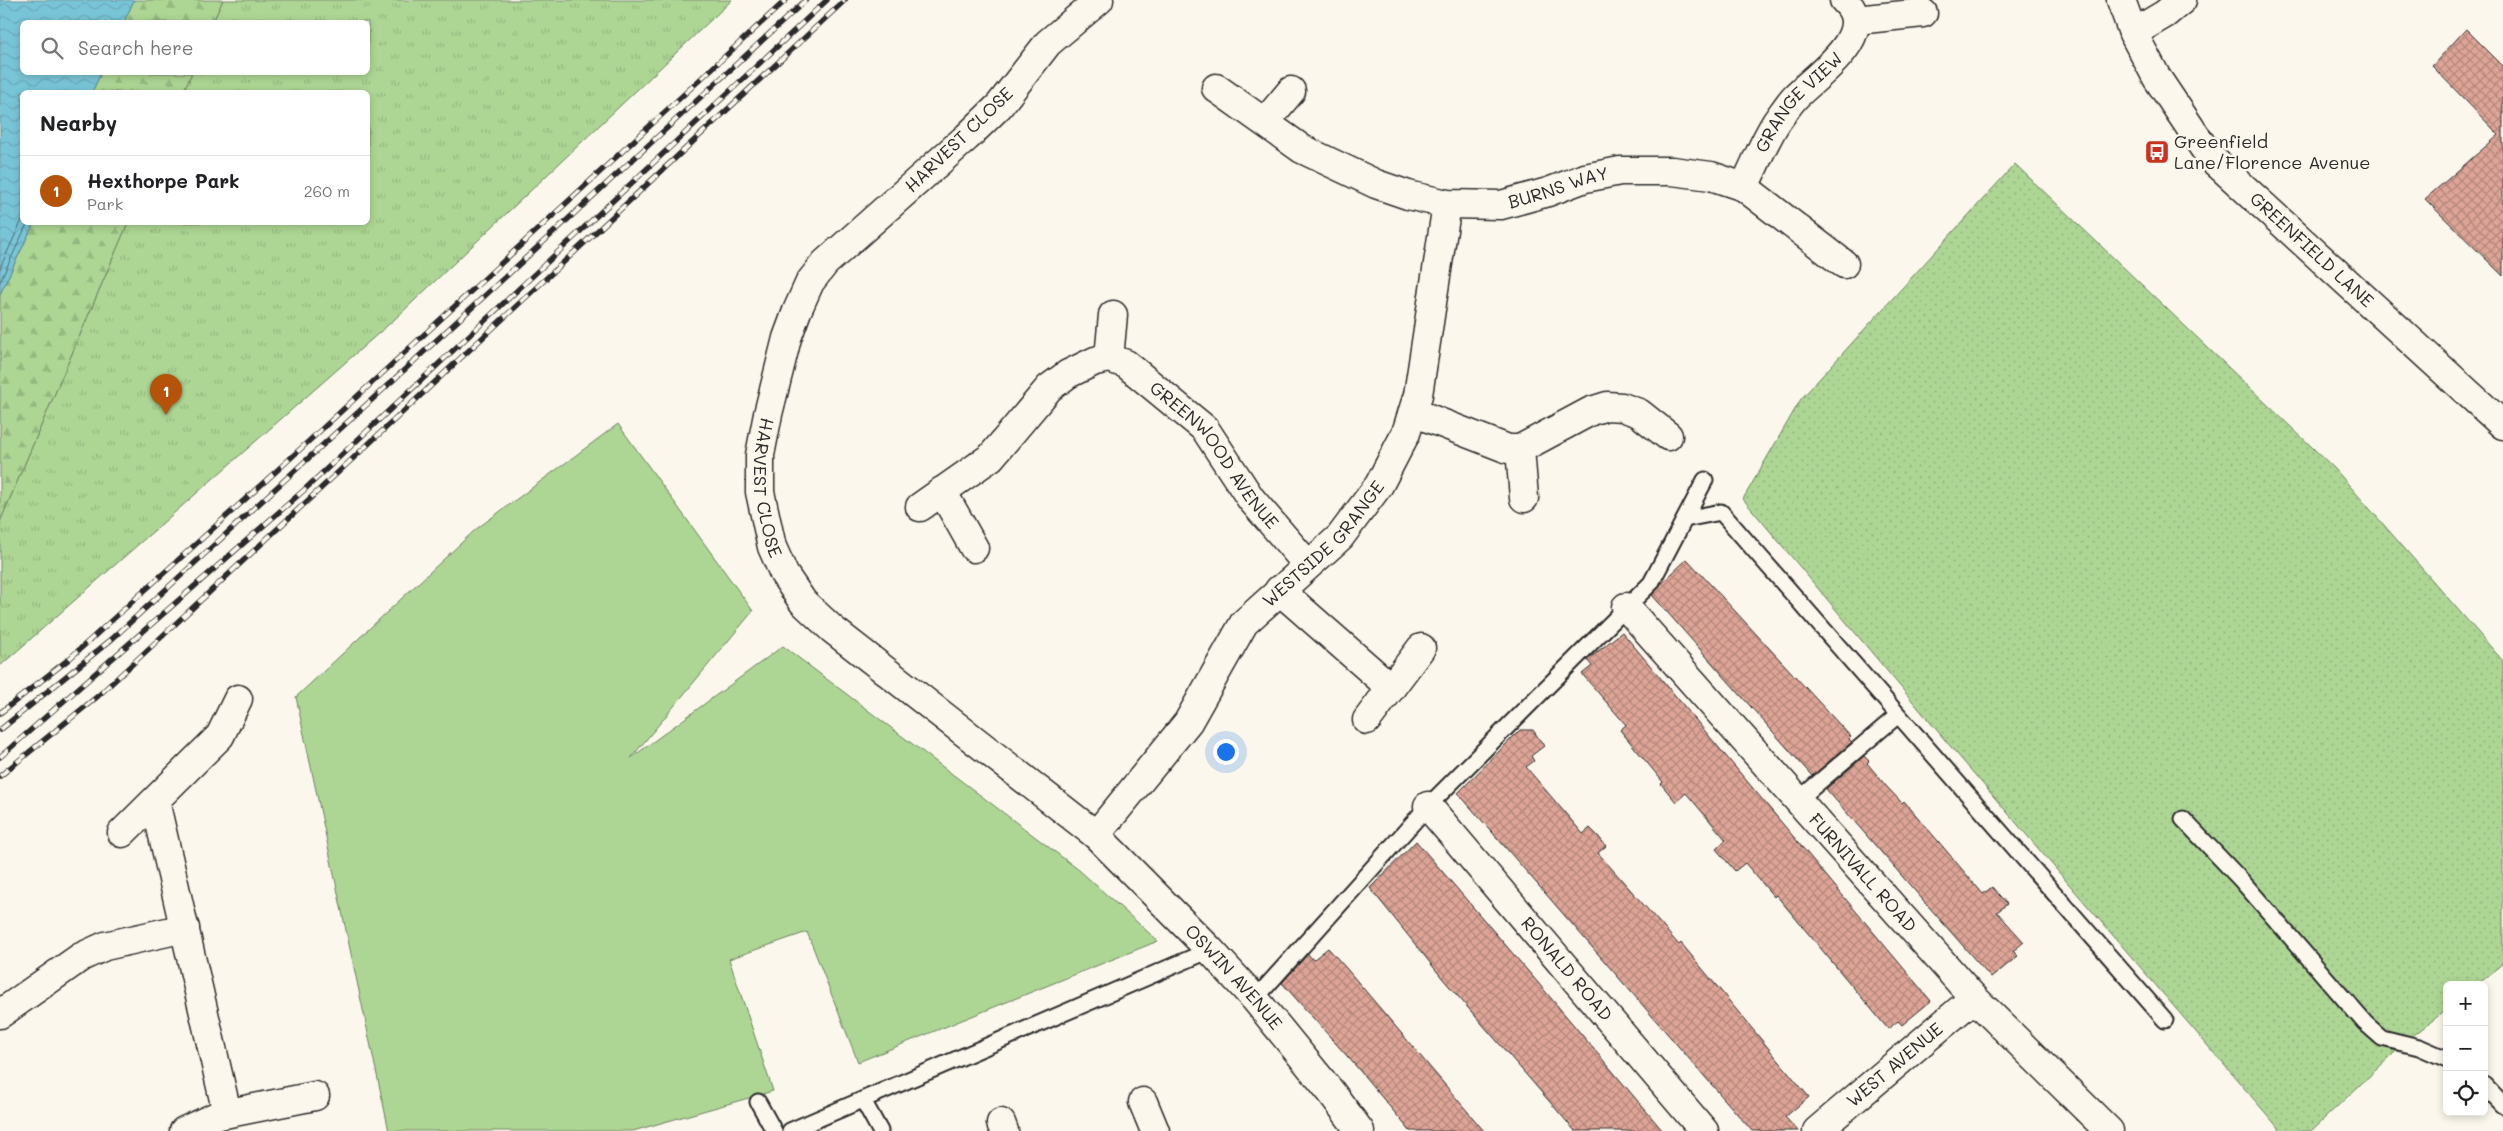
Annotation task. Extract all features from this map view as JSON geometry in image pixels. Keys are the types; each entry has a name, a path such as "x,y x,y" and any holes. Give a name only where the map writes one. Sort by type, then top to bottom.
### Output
{"street":[{"name":"HARVEST CLOSE","path":"1096,835 832,629 803,602 784,574 772,547 760,492 760,455 787,338 810,282 846,242 967,137 999,106 1048,42 1099,0"},
{"name":"GREENFIELD LANE","path":"2120,0 2133,33 2157,78 2210,157 2503,425"},
{"path":"2133,33 2165,14 2182,0"},
{"name":"GRANGE VIEW","path":"1744,187 1777,121 1795,97 1841,54 1852,36 1850,10 1923,13"},
{"name":"BURNS WAY","path":"1216,88 1302,149 1376,184 1408,195 1447,204 1501,205 1548,192 1585,178 1620,171 1672,171 1711,176 1744,187 1844,264"},
{"path":"1265,122 1291,91"},
{"name":"WESTSIDE GRANGE","path":"1096,835 1188,722 1244,623 1279,590 1340,538 1379,485 1406,433 1418,395 1447,204"},
{"path":"920,507 990,457 1049,388 1068,374 1095,361 1109,358 1113,314"},
{"name":"GREENWOOD AVENUE","path":"1109,358 1126,364 1205,429 1251,499 1308,565"},
{"path":"1413,412 1508,449 1520,449 1591,411 1607,406 1622,407 1639,414 1668,436"},
{"path":"1520,449 1524,498"},
{"path":"942,491 974,548"},
{"path":"1279,590 1391,688"},
{"name":"FURNIVALL ROAD","path":"1626,607 1974,998 2109,1131"},
{"path":"1368,720 1421,648"},
{"path":"122,833 220,736 238,699"},
{"path":"155,801 227,1113"},
{"name":"RONALD ROAD","path":"1428,806 1704,1131"},
{"name":"OSWIN AVENUE","path":"1096,835 1256,999 1360,1131"},
{"path":"0,1014 81,957 106,946 185,928"},
{"name":"WEST AVENUE","path":"1817,1131 1974,998"},
{"path":"184,1131 200,1122 227,1113 315,1096"},
{"path":"1143,1102 1150,1130"}],"lane":[{"path":"1256,999 1428,806 1651,583 1705,480"},
{"path":"1685,519 1721,512 2165,1020"},
{"path":"1798,800 1898,715"},
{"path":"2183,818 2241,880 2365,1023 2382,1038 2419,1047 2443,1057"},
{"path":"790,1131 1210,950"},
{"path":"2488,1089 2503,1105"},
{"path":"863,1100 880,1131"},
{"path":"758,1102 774,1131"}],"green space":[{"path":"134,0 223,0 214,20 125,20"},
{"path":"223,0 732,0 396,318 0,666 0,522 127,225 370,225 370,90 184,90 191,75 370,75 370,20 214,20"},
{"path":"100,75 191,75 184,90 93,90"},
{"path":"2015,164 2334,468 2503,661 2503,964 2482,981 2443,981 2443,1012 2409,1039 2311,1131 2281,1131 1945,740 1743,499 1801,399"},
{"path":"33,225 127,225 0,522 0,294"},
{"path":"618,424 753,611 631,758 783,646 1079,870 1158,941 858,1062 807,932 729,959 773,1091 633,1131 389,1131 296,697 475,530"}],"water":[{"path":"0,0 134,0 125,20 20,20 20,75 100,75 93,90 20,90 20,225 33,225 0,294"}],"building":[{"path":"2466,29 2503,66 2503,276 2425,199 2499,135 2432,66"},
{"path":"1687,559 1851,737 1849,739 1852,742 1812,776 1652,595"},
{"path":"1622,632 1931,1001 1902,1025 1898,1021 1888,1029 1776,895 1774,897 1745,863 1735,871 1716,849 1726,840 1686,793 1676,802 1661,784 1663,782 1620,730 1626,725 1582,674 1592,666 1587,660"},
{"path":"1520,730 1533,730 1544,746 1531,756 1534,761 1526,767 1583,834 1590,828 1598,836 1606,846 1598,853 1679,945 1681,943 1809,1097 1785,1117 1798,1131 1752,1131 1458,793"},
{"path":"1864,756 1869,761 1867,763 1886,786 1902,803 1904,801 1983,894 1992,887 2007,904 1997,912 2024,942 2013,951 2018,956 1991,978 1826,789"},
{"path":"1416,841 1663,1131 1575,1131 1443,979 1370,888"},
{"path":"1328,948 1484,1131 1410,1131 1355,1065 1282,983 1308,954 1313,960"}],"railway":[{"path":"0,713 69,659 283,465 786,0"},
{"path":"0,730 112,639 806,0"},
{"path":"0,757 303,491 827,0"},
{"path":"0,776 98,696 845,0"}],"place":[{"name":"Greenfield Lane/Florence Avenue","path":"2157,152"},
{"name":"Hexthorpe Park","path":"166,415"}]}
